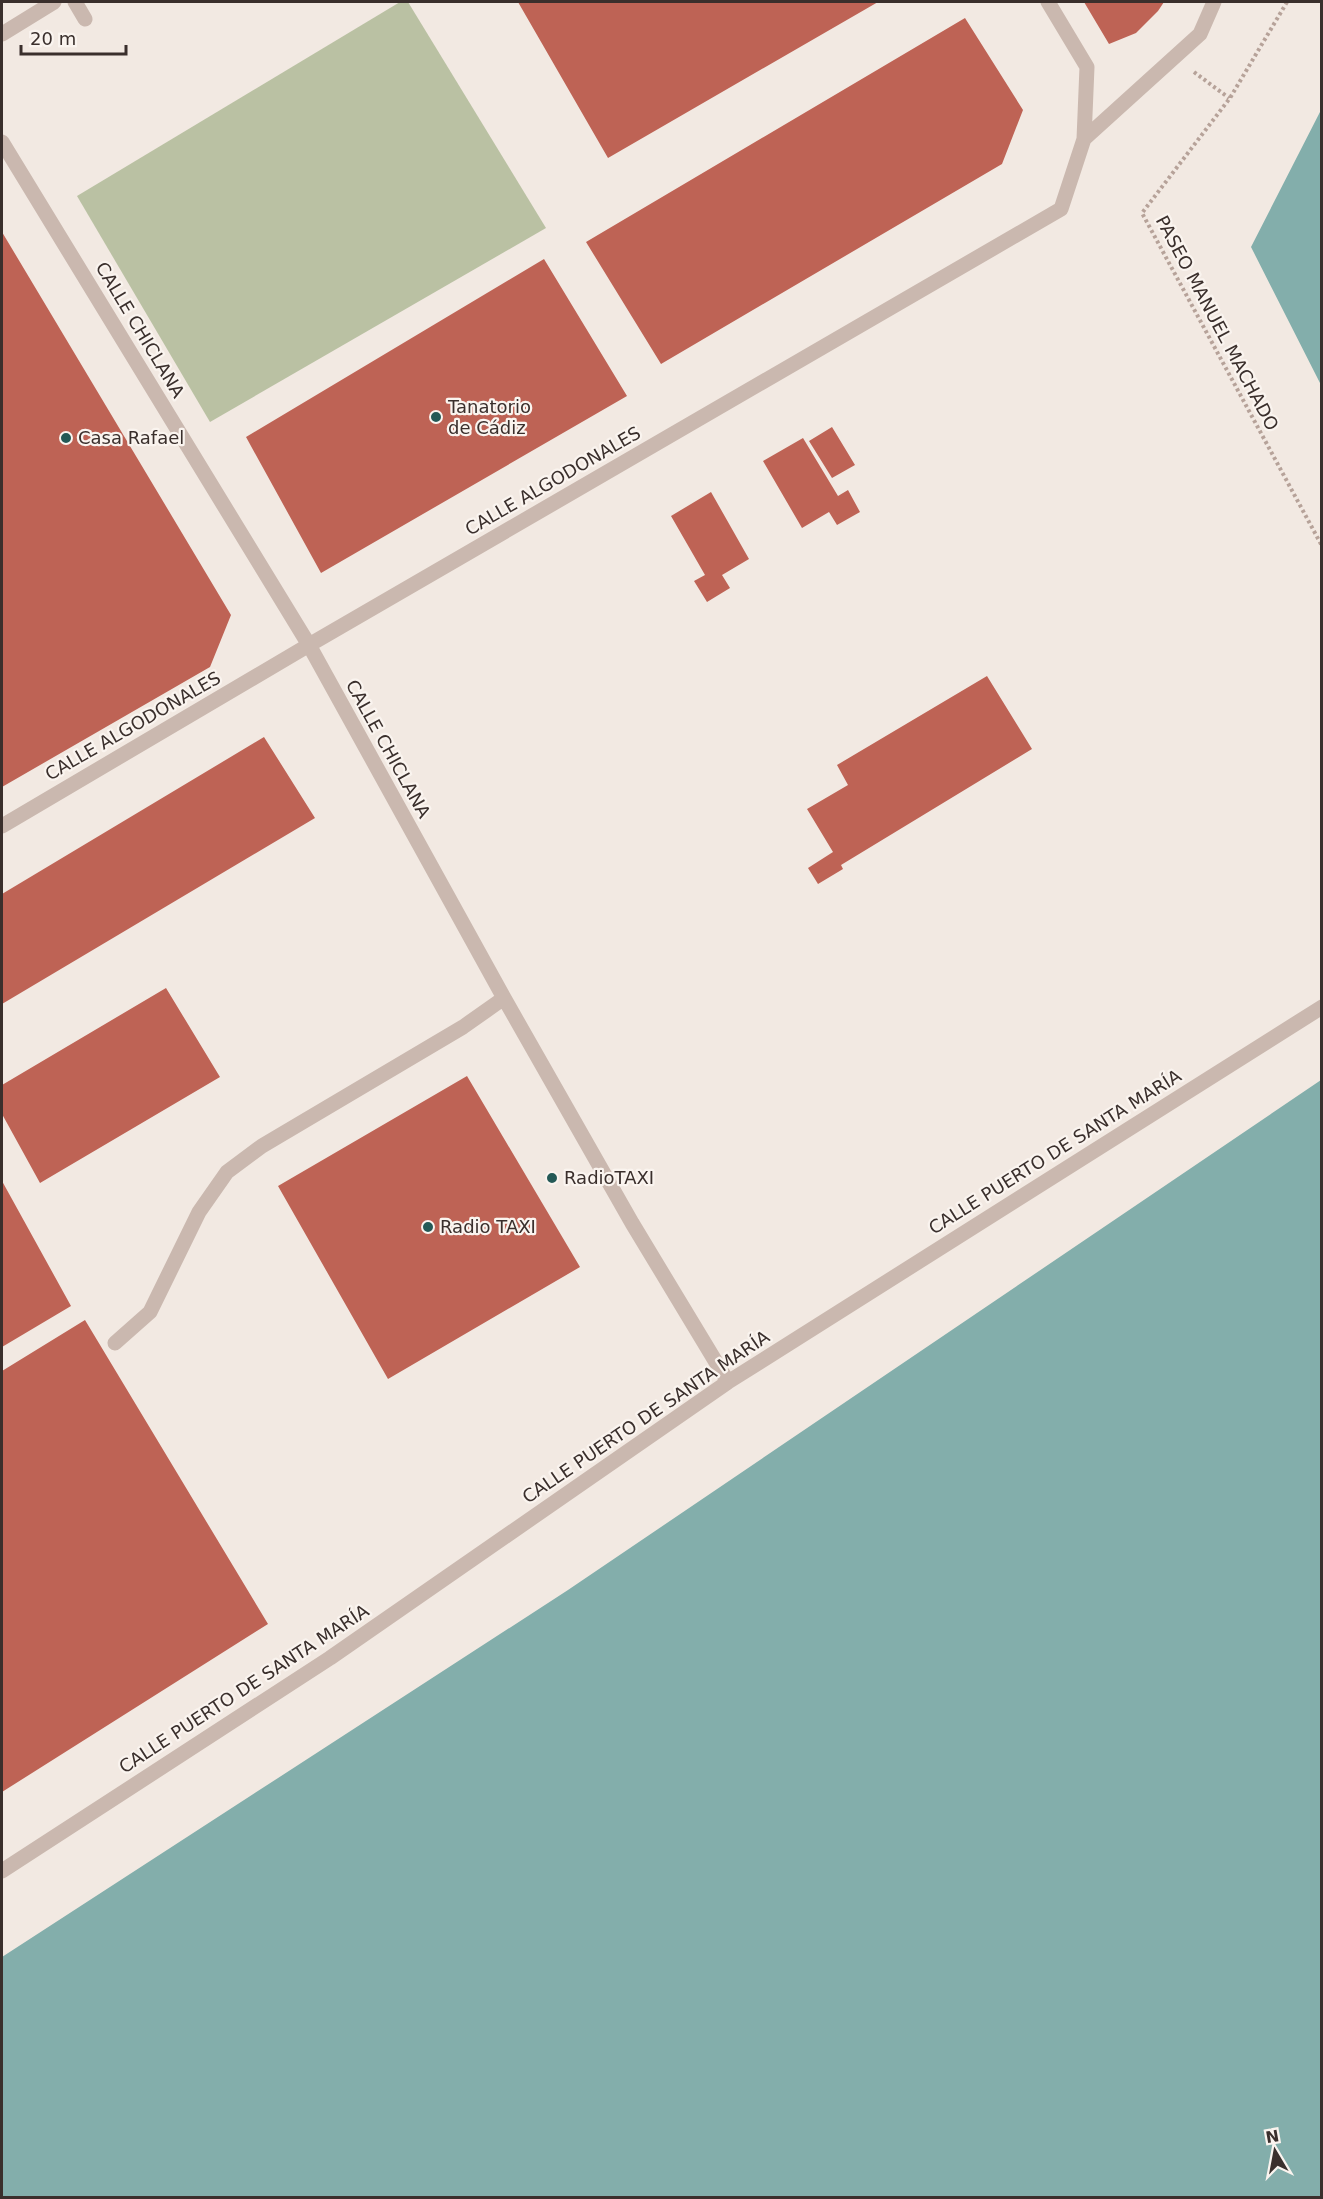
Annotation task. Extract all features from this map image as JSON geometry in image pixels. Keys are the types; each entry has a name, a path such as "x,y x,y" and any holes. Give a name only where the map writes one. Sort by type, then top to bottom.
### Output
{"street":[{"path":"2,34 54,2"},
{"path":"75,2 86,19"},
{"path":"1048,2 1086,67 1084,139"},
{"path":"1084,139 1200,34 1214,2"},
{"name":"CALLE ALGODONALES","path":"2,826 309,645 1061,209 1084,139"},
{"name":"CALLE CHICLANA","path":"2,142 309,645 504,998 632,1222 728,1382"},
{"path":"115,1343 150,1312 199,1212 227,1172 262,1146 463,1027 504,998"},
{"name":"CALLE PUERTO DE SANTA MARÍA","path":"2,1871 330,1658 728,1382 1322,1007"}],"path":[{"name":"PASEO MANUEL MACHADO","path":"1287,2 1230,98 1142,213 1322,546"},
{"path":"1176,56 1230,98"}],"green space":[{"path":"400,2 408,2 546,228 210,422 77,196"}],"water":[{"path":"1321,110 1321,385 1251,247"},
{"path":"1321,1080 1321,2197 2,2197 2,1957 568,1590"}],"building":[{"path":"518,2 878,2 608,158"},
{"path":"1084,2 1164,2 1136,33 1109,44"},
{"path":"965,18 1023,110 1002,164 661,364 586,242"},
{"path":"2,232 231,615 210,667 2,787"},
{"name":"Tanatorio de Cádiz","path":"544,259 627,396 321,573 246,437"},
{"path":"832,427 855,465 832,478 809,441"},
{"path":"803,438 838,496 848,490 860,512 837,525 829,512 802,528 763,461"},
{"path":"711,492 749,559 722,575 730,588 707,602 694,581 705,575 671,516"},
{"path":"987,676 1032,749 841,865 843,869 818,884 808,868 833,852 807,809 848,785 837,765"},
{"path":"264,737 315,818 2,1004 2,894"},
{"path":"166,988 220,1077 40,1183 2,1114 2,1085"},
{"name":"Radio TAXI","path":"467,1076 580,1267 388,1379 278,1186"},
{"path":"2,1181 71,1306 2,1347"},
{"path":"85,1320 268,1624 2,1792 2,1371"}],"place":[{"name":"Tanatorio de Cádiz","path":"436,417"},
{"name":"Casa Rafael","path":"66,438"},
{"name":"RadioTAXI","path":"552,1178"},
{"name":"Radio TAXI","path":"428,1227"}]}
